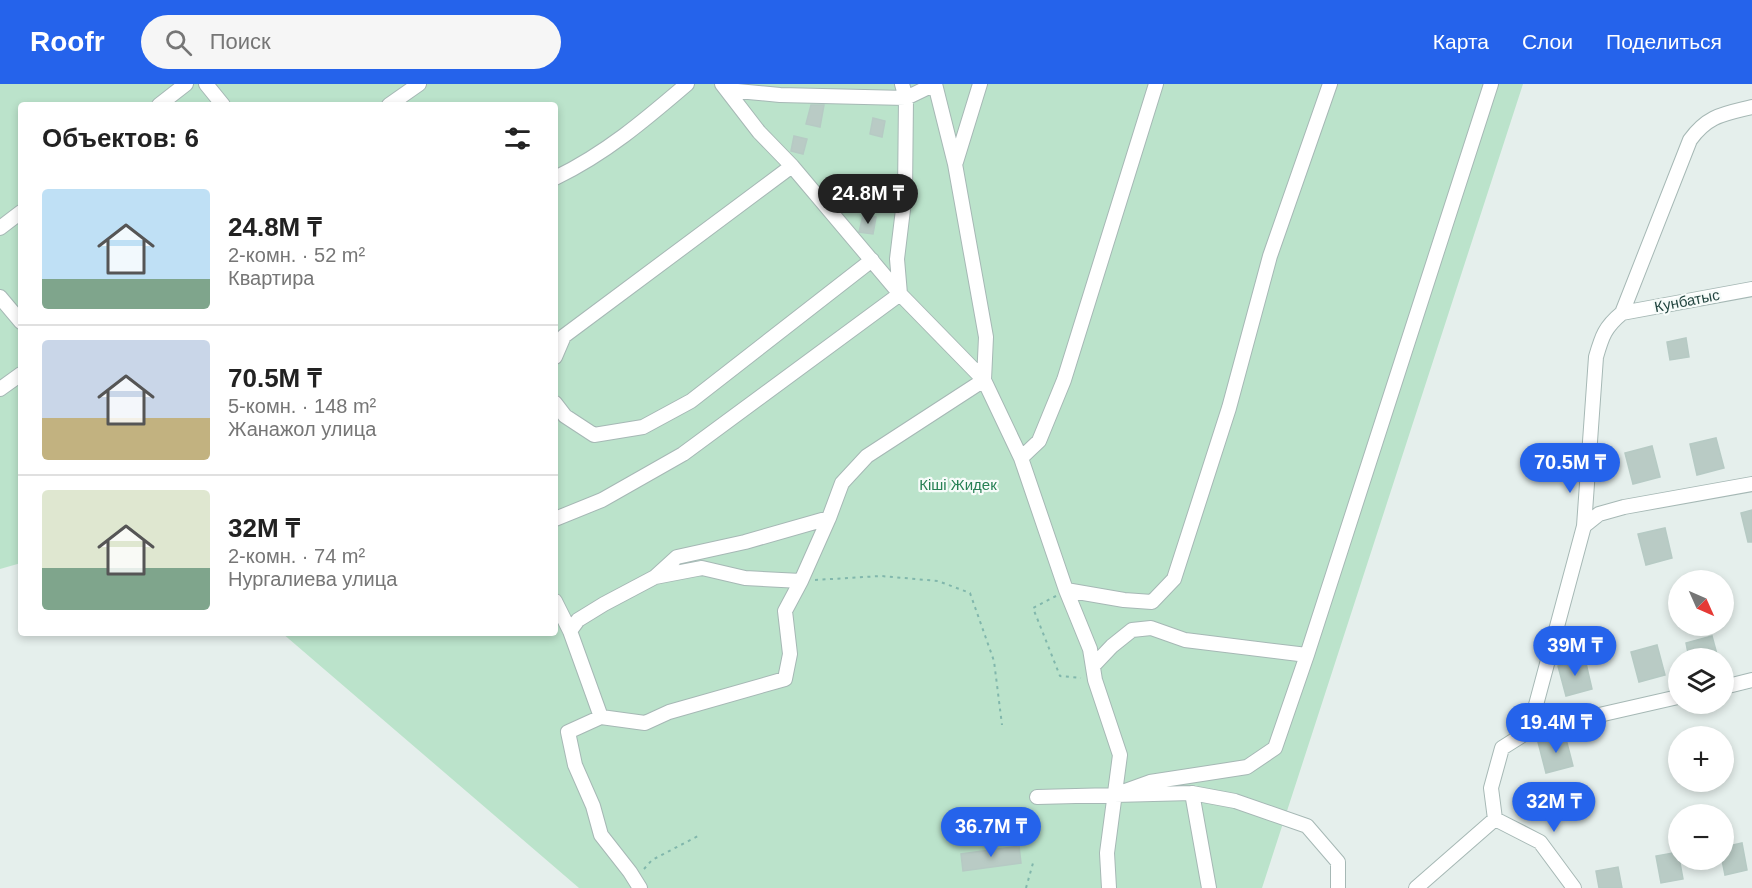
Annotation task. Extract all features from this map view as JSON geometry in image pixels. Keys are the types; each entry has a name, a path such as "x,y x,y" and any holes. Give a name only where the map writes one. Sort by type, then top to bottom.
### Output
{"street":[{"path":"163,102 186,84"},
{"path":"206,84 221,102"},
{"path":"393,102 418,84"},
{"path":"558,176 576,168 629,133 687,84"},
{"path":"900,294 897,259 904,193 906,98 902,84"},
{"path":"725,87 780,95 906,98 935,84 955,164 986,338 984,380"},
{"path":"955,164 980,84"},
{"path":"1021,458 1039,441 1064,380 1156,84"},
{"path":"1066,590 1124,600 1152,602 1174,579 1229,408 1270,256 1330,84"},
{"path":"1114,795 1150,782 1247,767 1275,748 1491,84"},
{"path":"725,87 759,132 792,166 900,294 984,380 1021,458 1066,590 1090,649 1094,673 1120,755 1107,853 1109,888"},
{"path":"1528,730 1584,526 1596,357 1601,339 1609,324 1622,313 1690,140 1698,128 1712,118 1752,107"},
{"path":"558,350 564,336 792,166"},
{"path":"0,228 18,214"},
{"path":"558,407 566,416 594,435 643,427 691,401 872,260"},
{"name":"Кунбатыс","path":"1622,313 1752,289"},
{"path":"558,518 602,500 683,454 900,294"},
{"path":"0,297 18,318"},
{"path":"0,389 18,376"},
{"path":"637,883 602,835 593,806 575,765 568,732 601,717 645,723 669,712 785,679 790,654 785,611 801,581 842,483 867,456 984,380"},
{"path":"1584,526 1599,514 1624,507 1752,484"},
{"path":"570,631 579,620 604,604 655,577 677,557 745,542 829,518"},
{"path":"655,577 702,568 745,578 801,581"},
{"path":"558,607 570,631 601,717"},
{"path":"1094,673 1112,646 1132,630 1151,628 1185,640 1307,655"},
{"path":"1734,684 1752,680"},
{"path":"1495,819 1491,788 1502,748 1528,730 1668,699"},
{"path":"1192,793 1209,888"},
{"path":"1037,797 1192,793 1235,801 1307,826 1338,862 1338,888"},
{"path":"1416,888 1495,819"},
{"path":"1495,819 1540,842 1574,888"}],"path":[{"path":"801,581 881,576 938,581 970,593 994,661 1002,725"},
{"path":"1066,590 1033,608 1060,676 1094,673"},
{"path":"637,883 652,860 698,836"},
{"path":"1026,888 1033,863"}],"green space":[{"name":"Кіші Жидек","path":"0,84 1523,84 1262,888 579,888 285,636 558,636 558,102 18,102 18,564 0,569"}],"building":[{"path":"811,105 824,105 820,127 806,124"},
{"path":"873,118 885,121 882,137 870,134"},
{"path":"794,136 807,139 803,154 791,151"},
{"path":"863,215 876,217 873,234 859,232"},
{"path":"1686,338 1689,357 1670,360 1667,342"},
{"path":"1716,438 1724,468 1697,475 1690,444"},
{"path":"1652,446 1660,477 1633,484 1625,453"},
{"path":"1752,510 1752,542 1748,542 1741,513"},
{"path":"1665,528 1672,558 1646,565 1638,534"},
{"path":"1712,636 1715,648 1687,648 1686,643"},
{"path":"1657,645 1665,675 1639,682 1631,652"},
{"path":"1585,659 1592,689 1566,696 1558,666"},
{"path":"1565,735 1573,766 1546,773 1538,742"},
{"path":"1742,843 1747,870 1725,875 1724,870 1734,870 1734,845"},
{"path":"1019,846 1021,863 963,871 961,854"},
{"path":"1668,854 1668,870 1681,870 1683,879 1661,883 1656,856"},
{"path":"1618,867 1622,888 1599,888 1596,871"}]}
